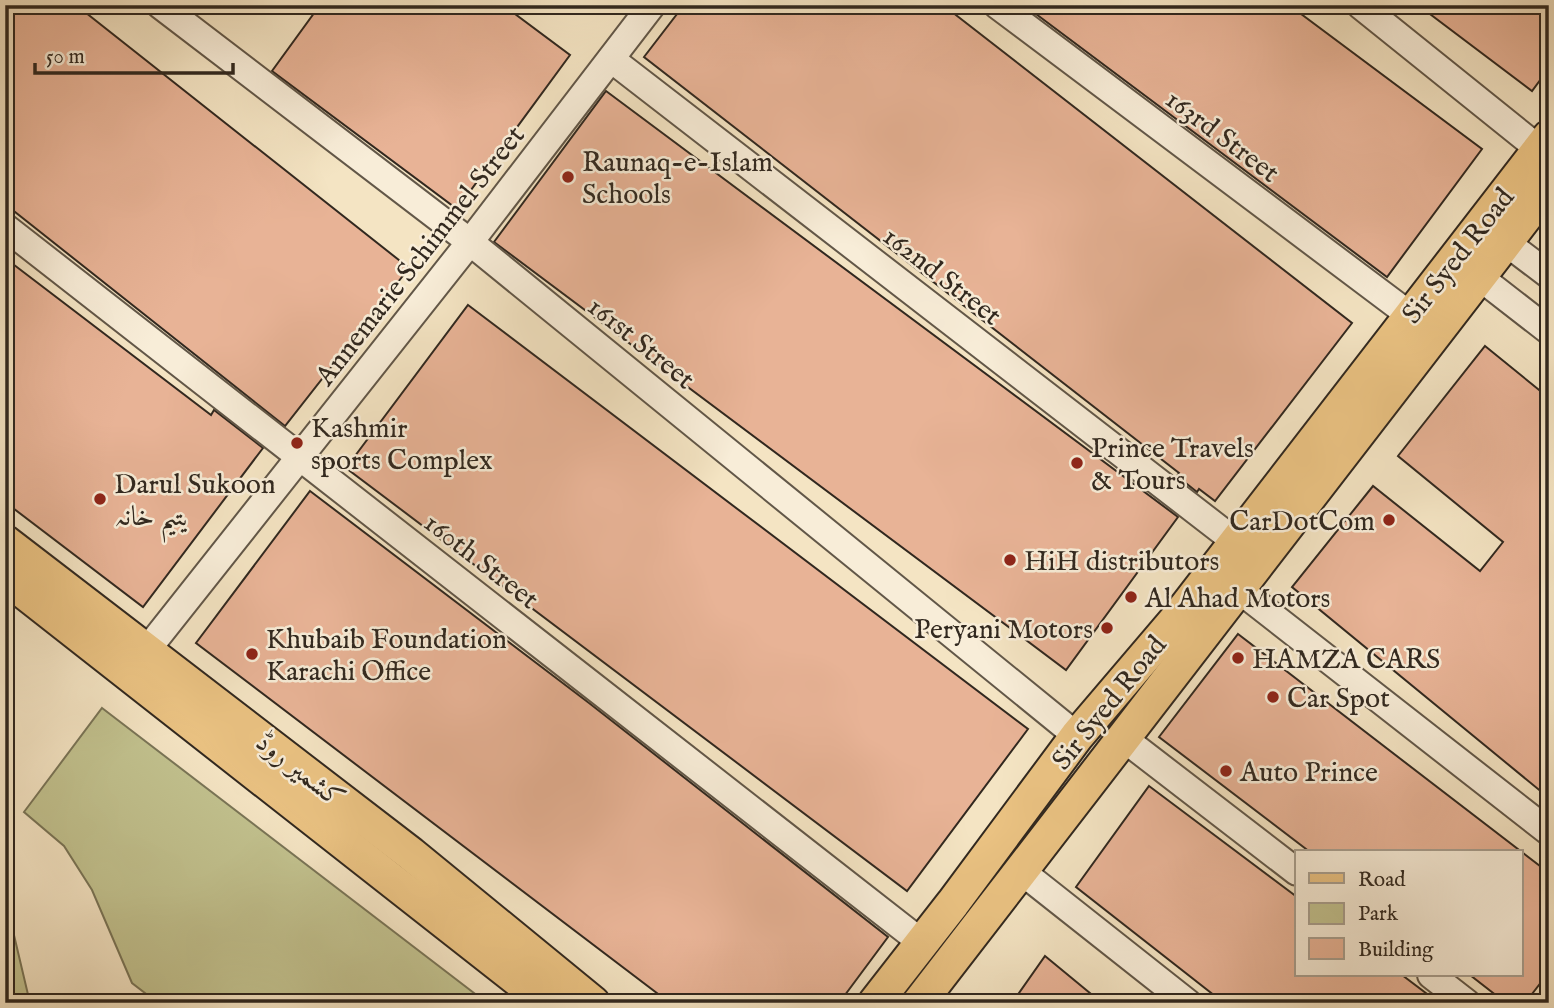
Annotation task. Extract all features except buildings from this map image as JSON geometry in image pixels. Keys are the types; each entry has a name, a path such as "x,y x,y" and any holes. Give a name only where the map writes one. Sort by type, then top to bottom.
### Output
{"main road":[{"name":"Sir Syed Road","path":"875,1003 1077,736 1187,631 1238,589 1494,233 1544,143"},
{"name":"Sir Syed Road","path":"1494,233 1549,186"},
{"name":"Sir Syed Road","path":"919,1003 1124,738 1236,542 1411,316 1467,267"},
{"name":"کشمیر روڈ","path":"5,542 138,662 548,1003"},
{"name":"کشمیر روڈ","path":"5,577 138,662 411,854 593,1003"},
{"path":"953,903 979,924"}],"street":[{"name":"161st Street","path":"160,5 470,242 1077,736"},
{"name":"Annemarie Schimmel Street","path":"138,662 470,242 652,5"},
{"name":"163rd Street","path":"997,5 1411,316"},
{"path":"1360,5 1544,143"},
{"name":"162nd Street","path":"611,59 1236,542"},
{"name":"160th Street","path":"5,227 921,942"},
{"path":"1494,233 1549,275"},
{"path":"1467,267 1549,331"},
{"path":"1238,589 1549,832"},
{"path":"1124,738 1295,870"},
{"path":"1021,871 1188,1003"},
{"path":"1432,976 1467,1003"}],"green space":[{"path":"102,708 487,1003 158,1003 132,983 92,890 64,846 24,812"},
{"path":"5,897 30,1003 5,1003"}],"place":[{"name":"Raunaq-e-Islam Schools","path":"568,177"},
{"name":"Kashmir sports Complex","path":"297,443"},
{"name":"Prince Travels & Tours","path":"1077,463"},
{"name":"Darul Sukoon یتیم خانہ","path":"100,499"},
{"name":"CarDotCom","path":"1389,520"},
{"name":"HiH distributors","path":"1010,560"},
{"name":"Al Ahad Motors","path":"1131,597"},
{"name":"Peryani Motors","path":"1107,628"},
{"name":"Khubaib Foundation Karachi Office","path":"252,654"},
{"name":"HAMZA CARS","path":"1238,658"},
{"name":"Car Spot","path":"1273,697"},
{"name":"Auto Prince","path":"1226,771"}]}
